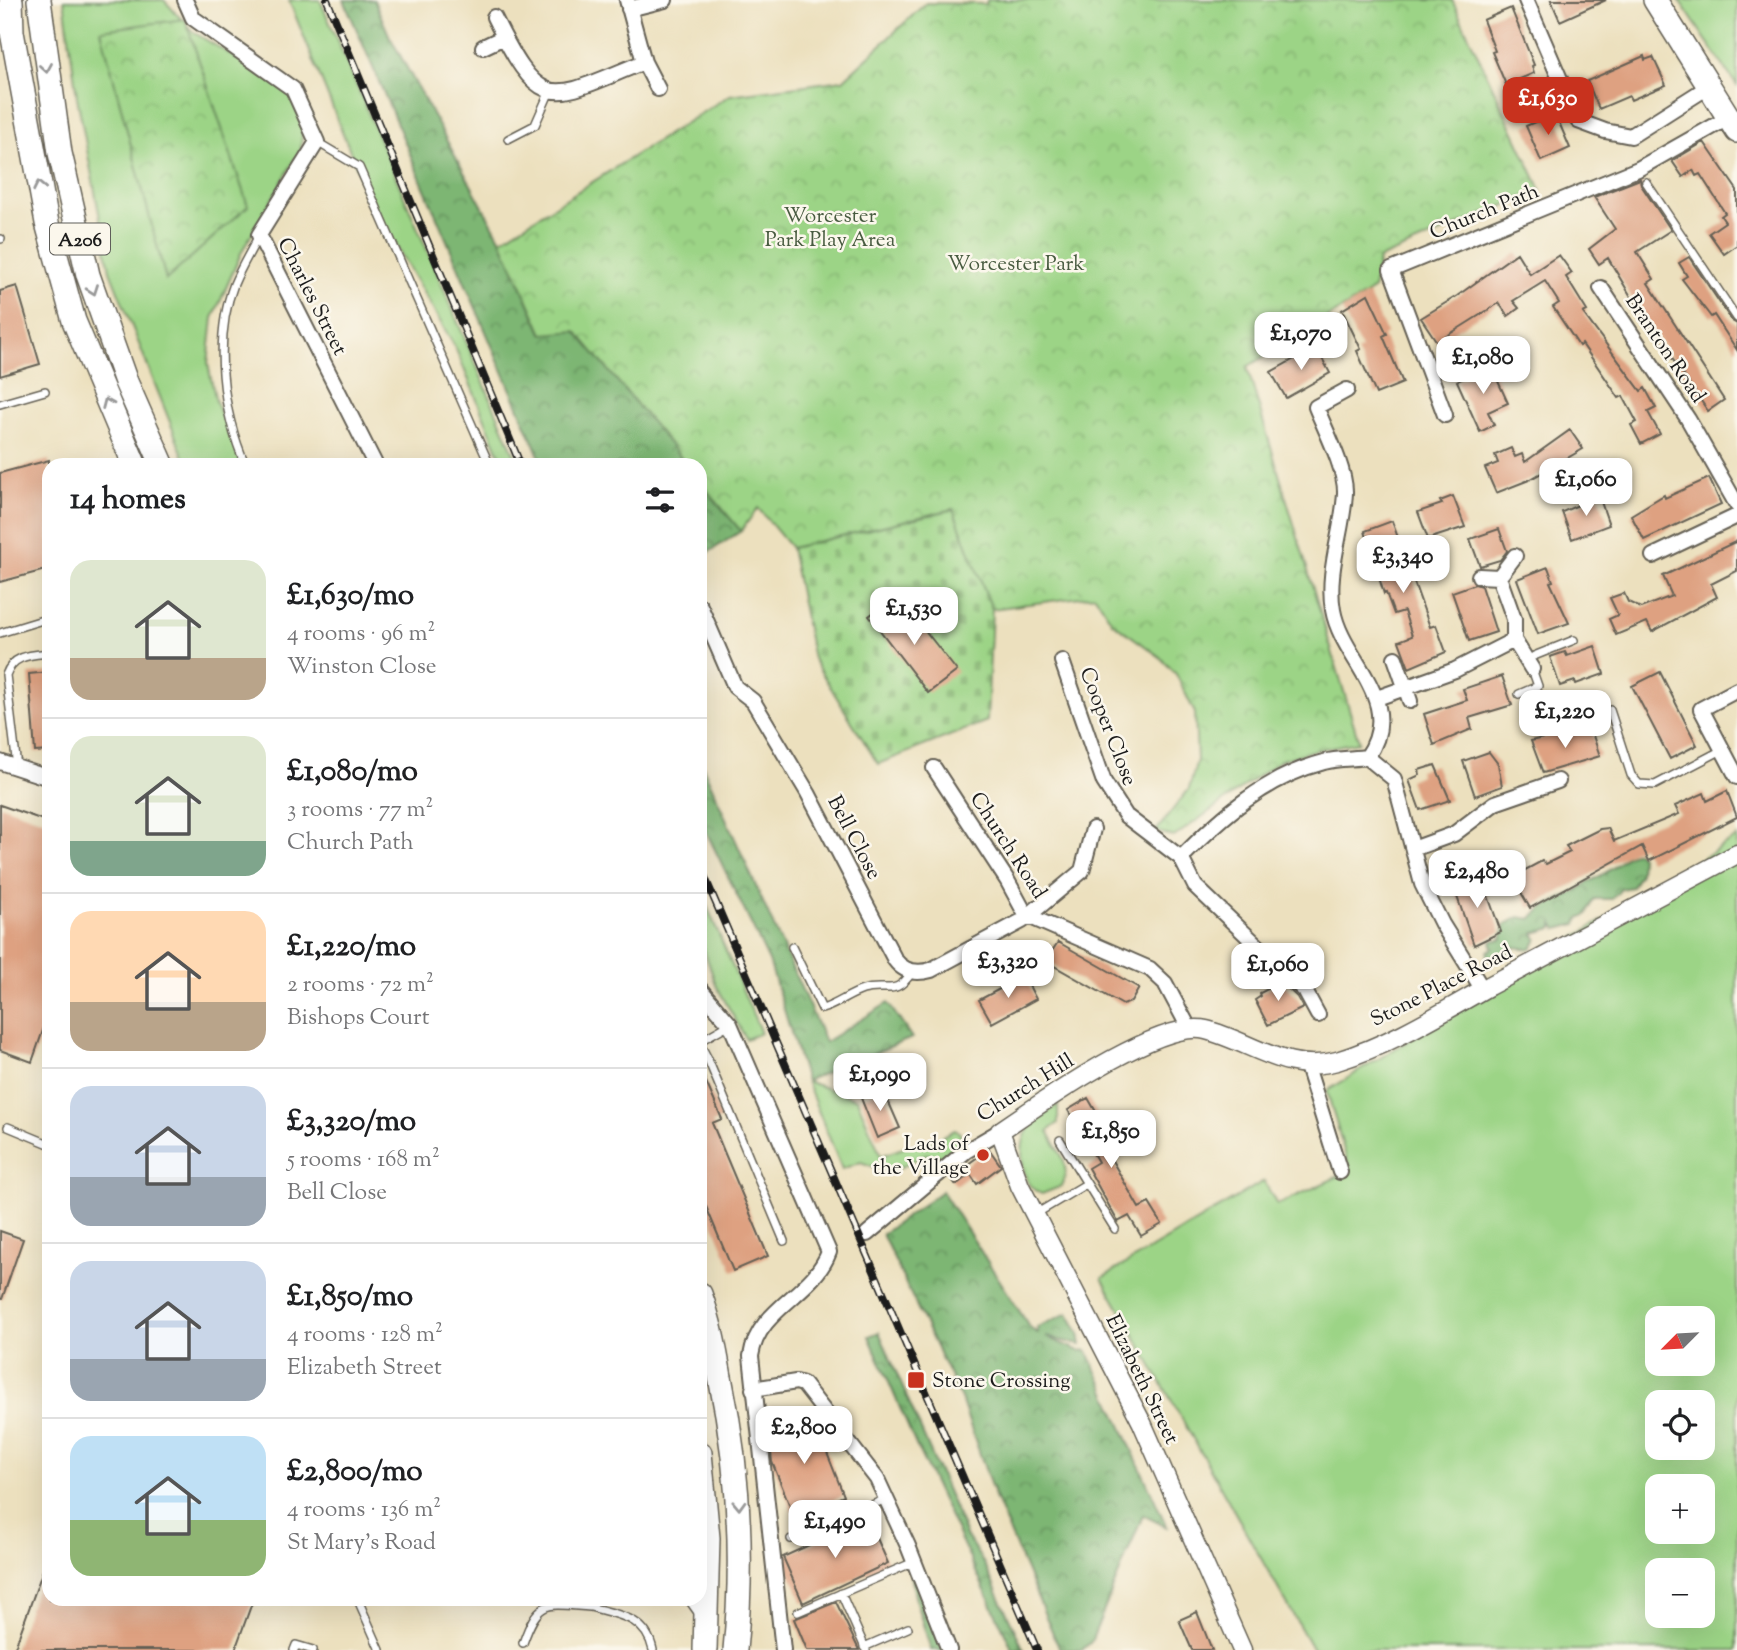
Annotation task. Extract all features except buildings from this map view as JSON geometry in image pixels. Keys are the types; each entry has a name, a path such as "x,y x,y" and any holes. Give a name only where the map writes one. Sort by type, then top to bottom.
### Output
{"main road":[{"name":"A206","path":"11,0 14,45 47,223 74,321 132,458"},
{"name":"A206","path":"39,0 60,153 88,275 127,382 160,458"},
{"path":"1655,0 1732,125"},
{"path":"707,1312 725,1400 739,1495 741,1593 735,1650"},
{"path":"705,1650 706,1606"}],"street":[{"path":"185,0 193,18 293,89 317,142"},
{"path":"658,89 644,62 628,4 665,0"},
{"path":"1526,0 1578,121 1605,131 1631,136 1708,87"},
{"path":"494,17 535,84 549,93 564,94 644,62"},
{"path":"483,47 504,37"},
{"name":"Church Path","path":"1445,415 1391,270 1638,169 1732,125"},
{"name":"Charles Street","path":"317,142 259,234 372,458"},
{"name":"Branton Road","path":"1601,288 1688,419 1737,505"},
{"path":"1347,390 1316,407 1345,490 1332,577 1333,610 1343,637 1377,698 1375,746 1367,757"},
{"path":"1653,556 1737,516"},
{"path":"1499,577 1514,556"},
{"path":"1479,576 1499,577"},
{"path":"1499,577 1514,619 1514,640 1531,661"},
{"name":"Bell Close","path":"707,622 735,687 752,701 808,793 897,963 913,971"},
{"path":"1377,698 1407,694 1514,640"},
{"path":"1395,659 1407,694"},
{"name":"Cooper Close","path":"1062,661 1097,763 1114,799 1140,830 1181,858 1195,886 1305,992 1318,1015"},
{"path":"1737,690 1701,709 1737,777"},
{"path":"1181,858 1206,832 1262,786 1324,762 1367,757 1394,779 1427,894 1483,990"},
{"path":"0,762 42,776"},
{"name":"Church Road","path":"934,768 1007,880 1026,915 1150,969 1165,983 1189,1028"},
{"path":"1413,849 1454,834 1495,803 1558,782"},
{"path":"913,971 934,968 1022,921 1082,871 1093,829"},
{"name":"Stone Place Road","path":"1189,1028 1207,1030 1275,1059 1306,1063 1343,1059 1410,1029 1737,854"},
{"path":"707,997 730,1024 829,1252 823,1268 760,1327 751,1356 783,1650"},
{"name":"Church Hill","path":"867,1234 970,1149 1101,1066 1189,1028"},
{"path":"1306,1063 1340,1172"},
{"name":"Elizabeth Street","path":"1000,1130 1033,1215 1142,1423 1242,1650"},
{"path":"753,1389 796,1382 806,1386 877,1479 914,1562 948,1650"}],"lane":[{"path":"508,139 535,125 549,93"},
{"path":"317,142 359,167 486,458"},
{"path":"1646,181 1737,318"},
{"path":"244,458 223,382 223,342 235,282 259,234"},
{"path":"0,404 45,391"},
{"path":"0,633 42,620"},
{"path":"1519,694 1538,686 1531,661 1574,640"},
{"path":"17,768 6,676 9,667 23,656 42,654"},
{"path":"1610,710 1631,775 1639,784 1655,785 1722,750"},
{"path":"792,947 822,1009 865,990 895,988 905,982 913,971"},
{"path":"707,1039 730,1024"},
{"path":"707,1066 784,1241"},
{"path":"8,1127 42,1141"},
{"path":"1060,1140 1115,1229"},
{"path":"1033,1215 1086,1184"},
{"path":"792,1539 887,1499"},
{"path":"798,1612 914,1562"},
{"path":"841,1593 865,1649 908,1628"},
{"path":"362,1606 380,1650"},
{"path":"523,1643 533,1616 541,1609 552,1606"},
{"path":"599,1606 643,1625 653,1650"},
{"path":"693,1606 707,1626"},
{"path":"294,1650 296,1645 313,1650"}],"green space":[{"path":"64,0 164,0 193,32 287,88 303,121 301,149 242,251 213,318 208,364 216,402 239,458 184,458 110,271 77,97"},
{"path":"289,0 320,0 516,458 501,458 455,347 372,205"},
{"path":"344,0 374,0 389,35 501,240 542,333 576,331 681,458 540,458"},
{"name":"Worcester Park","path":"987,0 1452,0 1541,190 1379,259 1373,290 1247,367 1359,742 1281,760 1174,837 1156,831 1189,789 1197,760 1195,713 1176,674 1160,657 1112,622 1095,595 992,609 953,509 791,548 758,508 741,531 707,490 707,458 681,458 576,331 543,334 501,240 730,95 843,80 926,3 986,4"},
{"path":"1679,0 1737,0 1737,86"},
{"path":"185,19 248,206 166,280 101,30"},
{"path":"707,490 741,531 707,553"},
{"path":"954,509 992,609 987,721 878,764 813,659 791,548"},
{"path":"707,776 825,1042 888,1003 912,1038 806,1081 769,961 707,833"},
{"path":"1737,837 1737,1650 1313,1650 1102,1278 1264,1181 1277,1205 1350,1171 1327,1091"},
{"path":"1637,852 1641,856 1640,873 1632,887 1621,889 1612,899 1594,899 1587,915 1579,918 1577,924 1557,929 1553,924 1553,928 1534,933 1537,939 1532,949 1513,947 1502,958 1487,959 1488,951 1493,948 1491,941 1502,939 1505,925 1519,917 1531,919 1542,909"},
{"path":"707,906 761,1033 746,1039 716,985 707,959"},
{"path":"806,1081 857,1099 881,1156 908,1146 927,1144 954,1130 958,1131 967,1144 948,1158 926,1154 890,1173 861,1162 842,1169"},
{"path":"1058,1104 1058,1123 1048,1131 1065,1164 1065,1178 1062,1186 1042,1194 1029,1184 1025,1175 1023,1146 1031,1126"},
{"path":"942,1191 1031,1329 1038,1333 1037,1327 1068,1313 1079,1333 1081,1345 1046,1337 1079,1351 1087,1350 1167,1527 1143,1515 1091,1642 1082,1650 1060,1650 994,1495 961,1399 882,1234"},
{"path":"879,1332 966,1535 984,1564 1024,1650 1013,1650 916,1445 869,1336"},
{"path":"911,1574 921,1574 955,1650 931,1650 916,1602"}],"railway":[{"path":"327,0 518,458"},
{"path":"707,882 1037,1650"}],"place":[{"name":"Lads of the Village","path":"983,1155"},
{"name":"Stone Crossing","path":"916,1380"}],"park label":[{"name":"Worcester Park Play Area","path":"830,227"}]}
